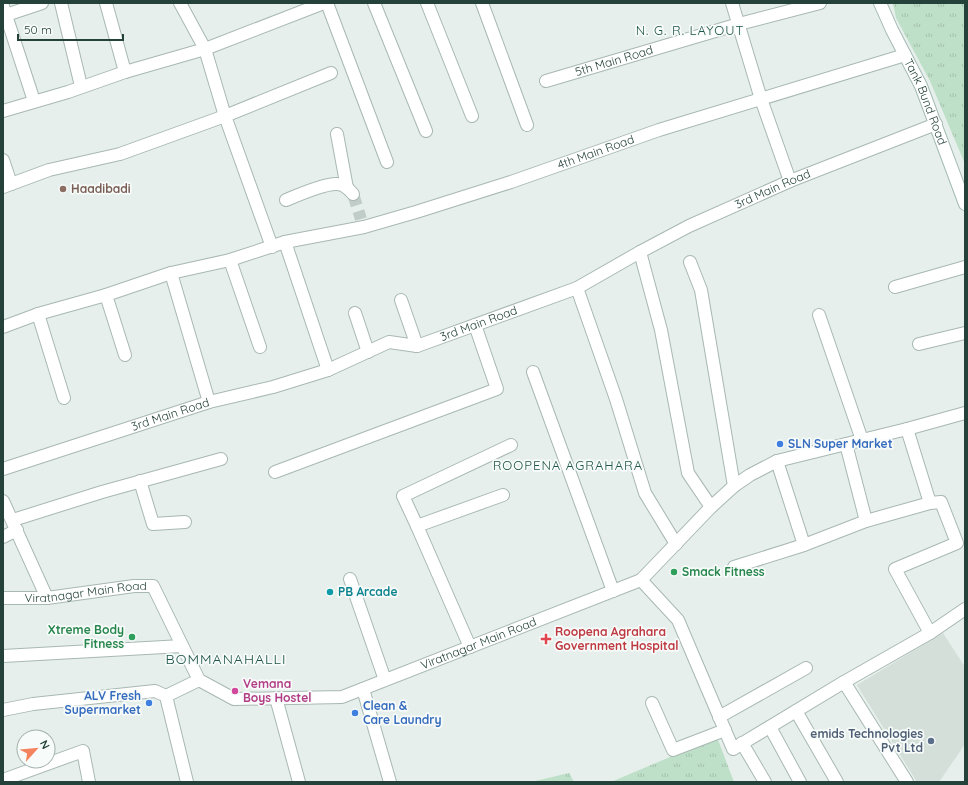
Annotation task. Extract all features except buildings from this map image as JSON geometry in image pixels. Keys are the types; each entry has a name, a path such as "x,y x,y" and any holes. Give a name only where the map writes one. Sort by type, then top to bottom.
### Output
{"street":[{"path":"34,101 4,10 42,3"},
{"path":"61,3 81,86"},
{"path":"106,3 125,72"},
{"path":"180,3 205,49 225,116 272,247"},
{"path":"3,111 68,92 81,86 125,72 205,49 326,3 387,162"},
{"path":"374,3 426,131"},
{"path":"427,3 472,116"},
{"path":"482,3 527,125"},
{"path":"732,3 761,98 790,181"},
{"name":"5th Main Road","path":"546,81 739,24 820,3"},
{"name":"Tank Bund Road","path":"880,3 921,86 965,204"},
{"name":"4th Main Road","path":"3,327 38,314 106,295 171,273 230,260 285,242 363,223 511,182 659,130 905,55"},
{"path":"3,160 7,185 49,170 120,154 225,116 331,74"},
{"name":"3rd Main Road","path":"3,469 209,402 273,387 328,370 389,342 417,346 577,288 689,226 790,181 936,124"},
{"path":"286,200 338,183 350,191 337,134"},
{"path":"285,242 328,370"},
{"path":"640,252 661,330 688,473 711,507"},
{"path":"230,260 260,347"},
{"path":"690,262 701,290 734,486"},
{"path":"895,287 965,267"},
{"path":"171,273 209,402"},
{"path":"577,288 616,399 645,493 676,544"},
{"path":"106,295 125,355"},
{"path":"401,300 417,346"},
{"path":"355,313 368,352"},
{"path":"38,314 64,398"},
{"path":"818,315 862,440"},
{"path":"275,472 497,389 476,325"},
{"path":"919,344 965,333"},
{"path":"533,372 613,592"},
{"name":"Viratnagar Main Road","path":"3,598 47,598 134,586 153,586 199,680 234,699 342,697 641,580 711,507 734,486 750,475 776,461 907,429 965,413"},
{"path":"907,429 930,502"},
{"path":"846,444 866,521"},
{"path":"470,648 403,496 510,445"},
{"path":"3,537 15,525 102,492 221,459"},
{"path":"776,461 804,545"},
{"path":"140,481 153,524 185,522"},
{"path":"416,526 503,495"},
{"path":"3,501 47,598"},
{"path":"734,567 804,545 866,521 930,502 941,502 957,543 895,569 930,633"},
{"path":"350,579 386,680"},
{"path":"641,580 678,620 733,749 844,682 930,633 965,610"},
{"path":"3,656 182,646"},
{"path":"719,717 806,668"},
{"path":"166,696 199,680"},
{"path":"844,682 907,782"},
{"path":"363,689 390,782"},
{"path":"3,710 33,704 155,691 166,696"},
{"path":"166,696 187,782"},
{"path":"276,698 299,782"},
{"path":"652,702 673,750 725,730"},
{"path":"796,711 837,782"},
{"path":"770,727 800,782"},
{"path":"742,743 765,782"},
{"path":"3,780 83,751 89,782"}],"shaded area":[{"path":"943,633 965,667 965,744 939,782 917,782 857,685"}],"green space":[{"path":"893,3 965,3 965,164 930,81 896,18"},
{"path":"717,737 734,782 611,782"},
{"path":"569,773 574,782 531,782"}],"tunnel":[{"path":"353,194 361,219"}],"place":[{"name":"Haadibadi","path":"63,189"},
{"name":"SLN Super Market","path":"780,444"},
{"name":"Smack Fitness","path":"674,572"},
{"name":"PB Arcade","path":"330,592"},
{"name":"Xtreme Body Fitness","path":"132,637"},
{"name":"Roopena Agrahara Government Hospital","path":"546,639"},
{"name":"Vemana Boys Hostel","path":"235,691"},
{"name":"ALV Fresh Supermarket","path":"149,703"},
{"name":"Clean & Care Laundry","path":"355,713"},
{"name":"emids Technologies Pvt Ltd","path":"931,741"}],"district":[{"name":"N. G. R. LAYOUT","path":"690,30"},
{"name":"ROOPENA AGRAHARA","path":"568,465"},
{"name":"BOMMANAHALLI","path":"226,659"}]}
